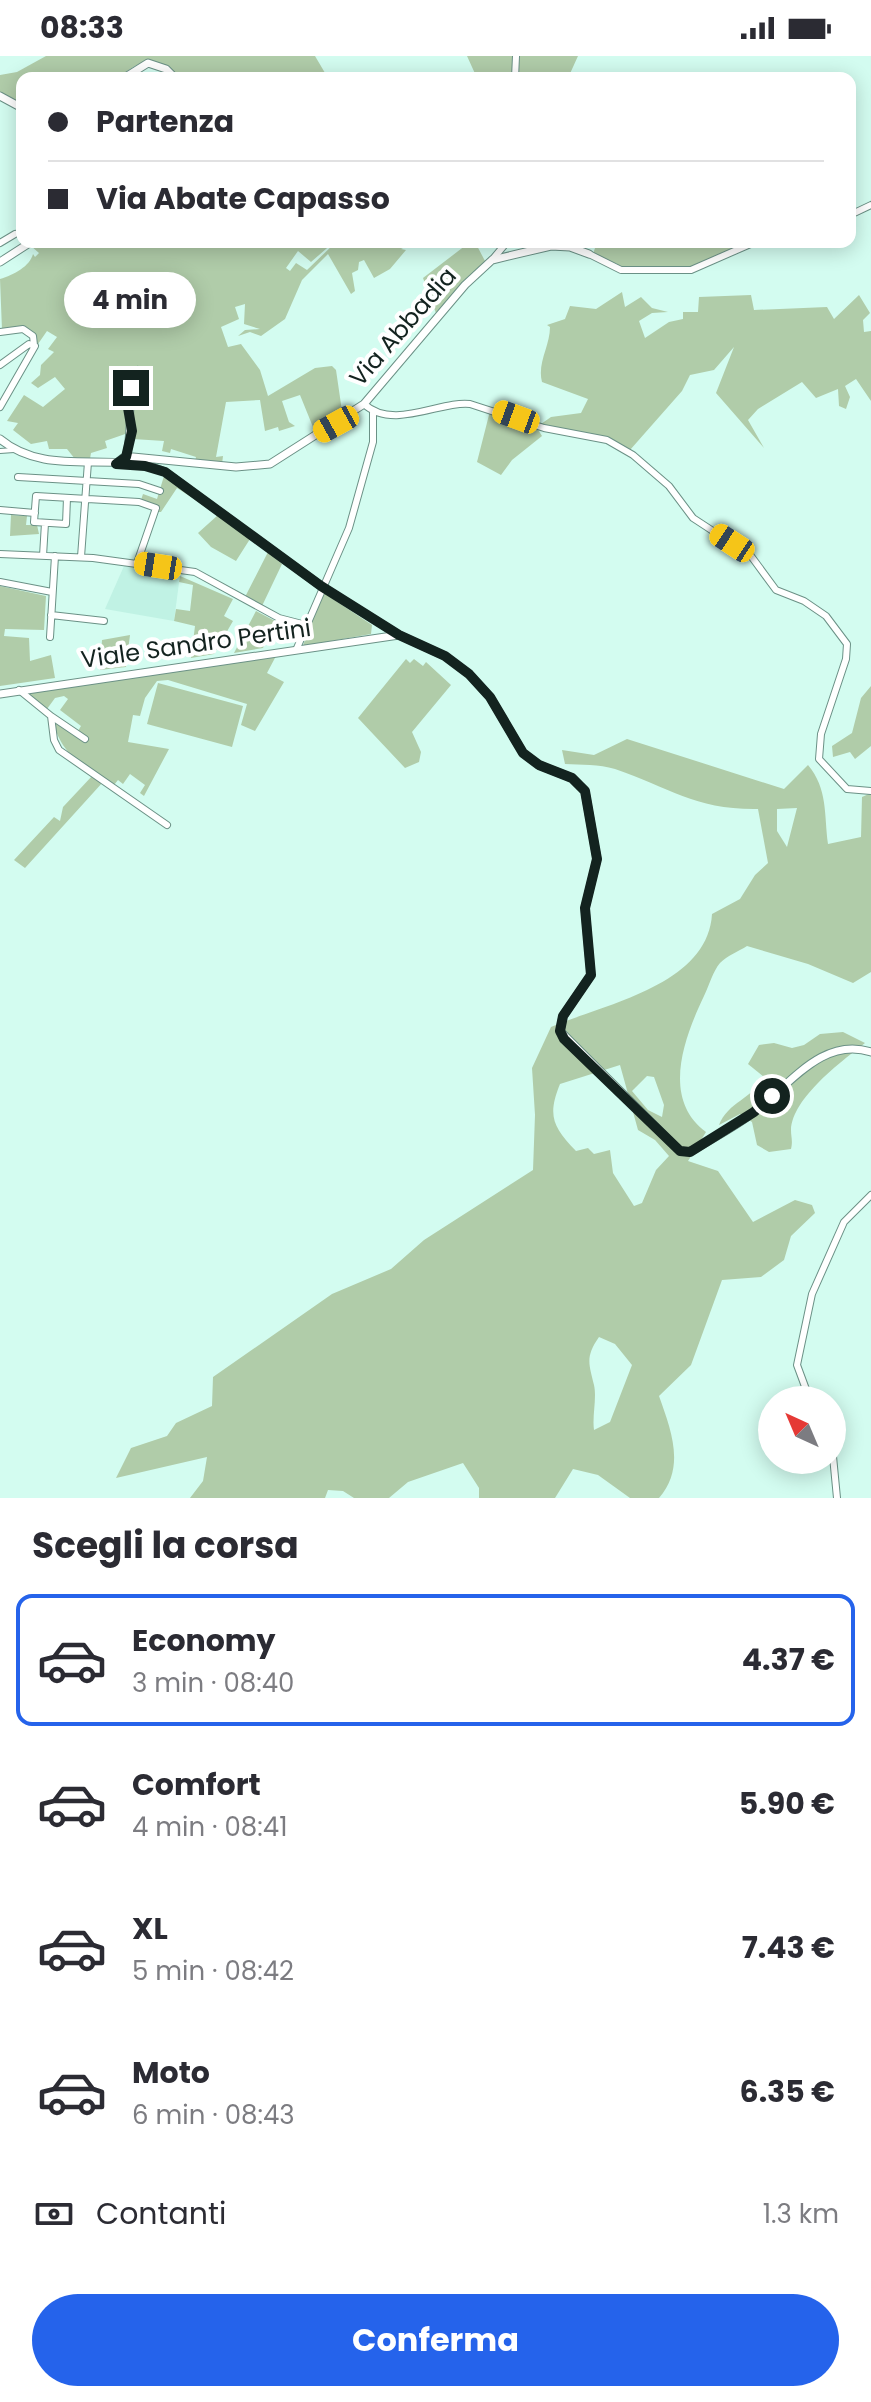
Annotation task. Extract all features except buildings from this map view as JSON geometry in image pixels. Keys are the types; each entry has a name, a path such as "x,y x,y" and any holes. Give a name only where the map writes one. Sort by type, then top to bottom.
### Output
{"street":[{"path":"134,72 148,63 169,72"},
{"path":"0,243 15,234"},
{"path":"0,262 22,248"},
{"path":"492,260 502,248"},
{"name":"Via Abbadia","path":"126,457 236,467 270,464 364,404 465,285 492,260 543,248"},
{"name":"Via Abbadia","path":"573,248 589,254"},
{"path":"589,254 621,270 691,270 741,248"},
{"path":"0,332 23,329 33,336 35,351 0,407"},
{"path":"0,365 29,344 34,345"},
{"path":"116,464 126,457 132,431 128,400 138,370"},
{"path":"364,404 373,411 427,413 455,403 470,404 544,428 607,440 633,455 669,486 693,518 751,556 776,590 804,601 826,616 843,638 848,650 821,734 819,759 847,789 871,791"},
{"path":"297,648 321,586 333,569 349,528 373,442 373,411"},
{"path":"0,439 40,459 145,466 165,472 321,586 399,635 445,656 469,674 490,697 523,753 539,765 572,778 585,791 597,859 585,908 591,975 563,1016 560,1031 680,1151 690,1152 754,1112 790,1080 833,1052 847,1047 871,1052"},
{"path":"0,451 17,450"},
{"path":"81,557 88,462"},
{"path":"18,477 139,484 160,491"},
{"path":"67,498 66,524 34,522 36,496 139,502 156,508 137,563"},
{"path":"0,510 35,513"},
{"path":"43,556 45,523"},
{"path":"0,554 81,557 195,572 279,618 306,625"},
{"path":"50,637 55,556"},
{"path":"0,582 52,592"},
{"path":"51,615 104,621"},
{"name":"Viale Sandro Pertini","path":"0,694 399,635"},
{"path":"19,690 85,739"},
{"path":"51,716 54,740 59,750 167,825"},
{"path":"805,1386 797,1365 812,1294 844,1222 871,1195"},
{"path":"835,1474 837,1498"}],"shaded area":[{"path":"46,56 315,56 324,72 171,72 148,62 126,72 17,72"},
{"path":"467,56 513,56 512,72 474,72"},
{"path":"517,56 578,56 571,72 516,72"},
{"path":"16,72 16,102 0,94 0,75"},
{"path":"33,248 327,248 311,262 298,251 286,268 290,271 296,263 307,270 330,248 406,250 390,269 374,278 364,260 359,262 358,270 352,273 355,291 351,294 328,254 302,280 285,319 261,336 250,332 238,336 245,330 260,329 244,324 245,304 235,307 239,319 221,327 228,347 241,344 260,370 268,396 315,368 332,366 336,370 342,411 329,420 331,423 315,432 300,395 282,401 289,422 295,426 265,431 260,400 226,402 216,457 223,456 222,464 195,461 196,457 171,449 170,453 162,451 164,441 133,439 131,432 105,441 107,448 91,453 90,459 75,459 67,449 49,449 47,441 31,444 13,430 18,423 7,421 24,395 43,407 65,389 55,377 38,388 31,383 40,375 41,365 54,352 48,349 57,337 47,331 38,344 27,331 2,330 0,279 21,270 33,254 35,257 39,253"},
{"path":"462,248 478,248 485,261 437,316 423,278"},
{"path":"595,248 739,248 695,268 619,268 616,263 611,265 593,254"},
{"path":"622,292 625,307 641,297 652,308 668,312 652,313 639,321 645,338 669,322 683,319 683,312 698,312 699,297 751,295 754,310 827,307 834,319 859,295 870,313 863,320 864,332 871,331 871,401 856,379 845,386 850,397 846,409 839,406 838,389 816,398 802,382 758,409 748,420 764,448 716,393 734,347 714,370 690,375 682,391 630,450 606,437 541,424 551,417 581,413 588,399 542,382 541,368 550,327 547,325 565,319 570,306 596,309"},
{"path":"490,411 537,428 542,436 512,460 501,475 477,462"},
{"path":"164,476 200,503 177,488 161,512 158,512 159,506 141,500 143,494 157,499"},
{"path":"11,515 27,516 26,525 37,525 39,534 10,536"},
{"path":"218,515 250,539 236,561 211,547 198,533"},
{"path":"268,552 282,564 262,606 245,597"},
{"path":"124,566 180,575 174,621 105,609"},
{"path":"180,576 233,599 224,616 233,621 214,654 191,658 195,626 174,621 176,609 190,611 193,585 179,582"},
{"path":"0,586 46,596 44,630 5,629 4,636 29,638 30,661 51,655 55,678 0,686"},
{"path":"321,591 372,625 371,634 303,646"},
{"path":"256,611 275,621 263,648 234,653"},
{"path":"130,635 126,667 100,670 102,640"},
{"path":"276,656 267,673 284,682 255,731 241,725 247,704 168,680 157,681 145,698 140,716 133,715 128,742 169,749 144,796 140,793 145,785 130,774 123,784 118,780 114,785 82,764 60,740 52,715 26,694","holes":["64,696 68,699 60,710 81,726 78,731 47,709 55,698"]},
{"path":"406,659 410,663 414,659 423,666 426,662 451,685 412,732 421,752 419,762 405,768 358,718"},
{"path":"158,683 243,706 232,747 147,724"},
{"path":"871,686 871,746 855,759 850,752 833,757 832,746 852,733 861,698"},
{"path":"627,739 784,789 808,765 822,793 828,844 861,837 862,797 871,793 871,972 853,983 808,964 747,946 726,958 713,974 684,1049 680,1086 684,1103 692,1118 706,1132 688,1161 718,1171 753,1222 795,1200 812,1205 815,1213 791,1236 784,1260 761,1277 722,1280 691,1365 659,1396 674,1448 672,1474 667,1486 659,1498 630,1498 598,1475 573,1469 555,1498 479,1498 479,1488 463,1463 408,1482 389,1498 354,1498 343,1491 328,1490 325,1498 190,1498 203,1481 207,1457 116,1478 131,1448 167,1436 176,1423 212,1406 213,1377 332,1294 391,1269 424,1240 533,1170 535,1115 532,1068 551,1027 625,1000 674,975 693,958 706,938 712,914 740,899 755,875 768,863 758,809 700,802 609,767 565,764 562,750 594,755","holes":["797,808 787,847 777,831 777,809","620,1065 638,1130 655,1140 669,1156 656,1170 642,1203 634,1206 613,1173 610,1150 594,1154 588,1148 576,1151 557,1128 553,1113 560,1084","647,1076 654,1077 664,1105 662,1117 648,1110 632,1091","599,1337 615,1344 632,1365 610,1422 594,1430 595,1390 589,1361"]},
{"path":"93,775 103,782 25,868 14,860 54,817 60,821 63,807"},
{"path":"843,1032 865,1043 820,1081 800,1105 791,1130 791,1149 769,1152 757,1145 752,1122 740,1114 719,1125 728,1111 753,1091 764,1077 748,1064 759,1045 774,1043 792,1048 804,1045 820,1034"}],"route":[{"path":"131,388 128,408 132,431 126,457 116,464 145,466 165,472 321,586 399,635 445,656 469,674 490,697 523,753 539,765 579,782 585,791 597,859 585,908 591,975 563,1016 560,1031 564,1039 680,1151 690,1152 754,1112 772,1096"}]}
